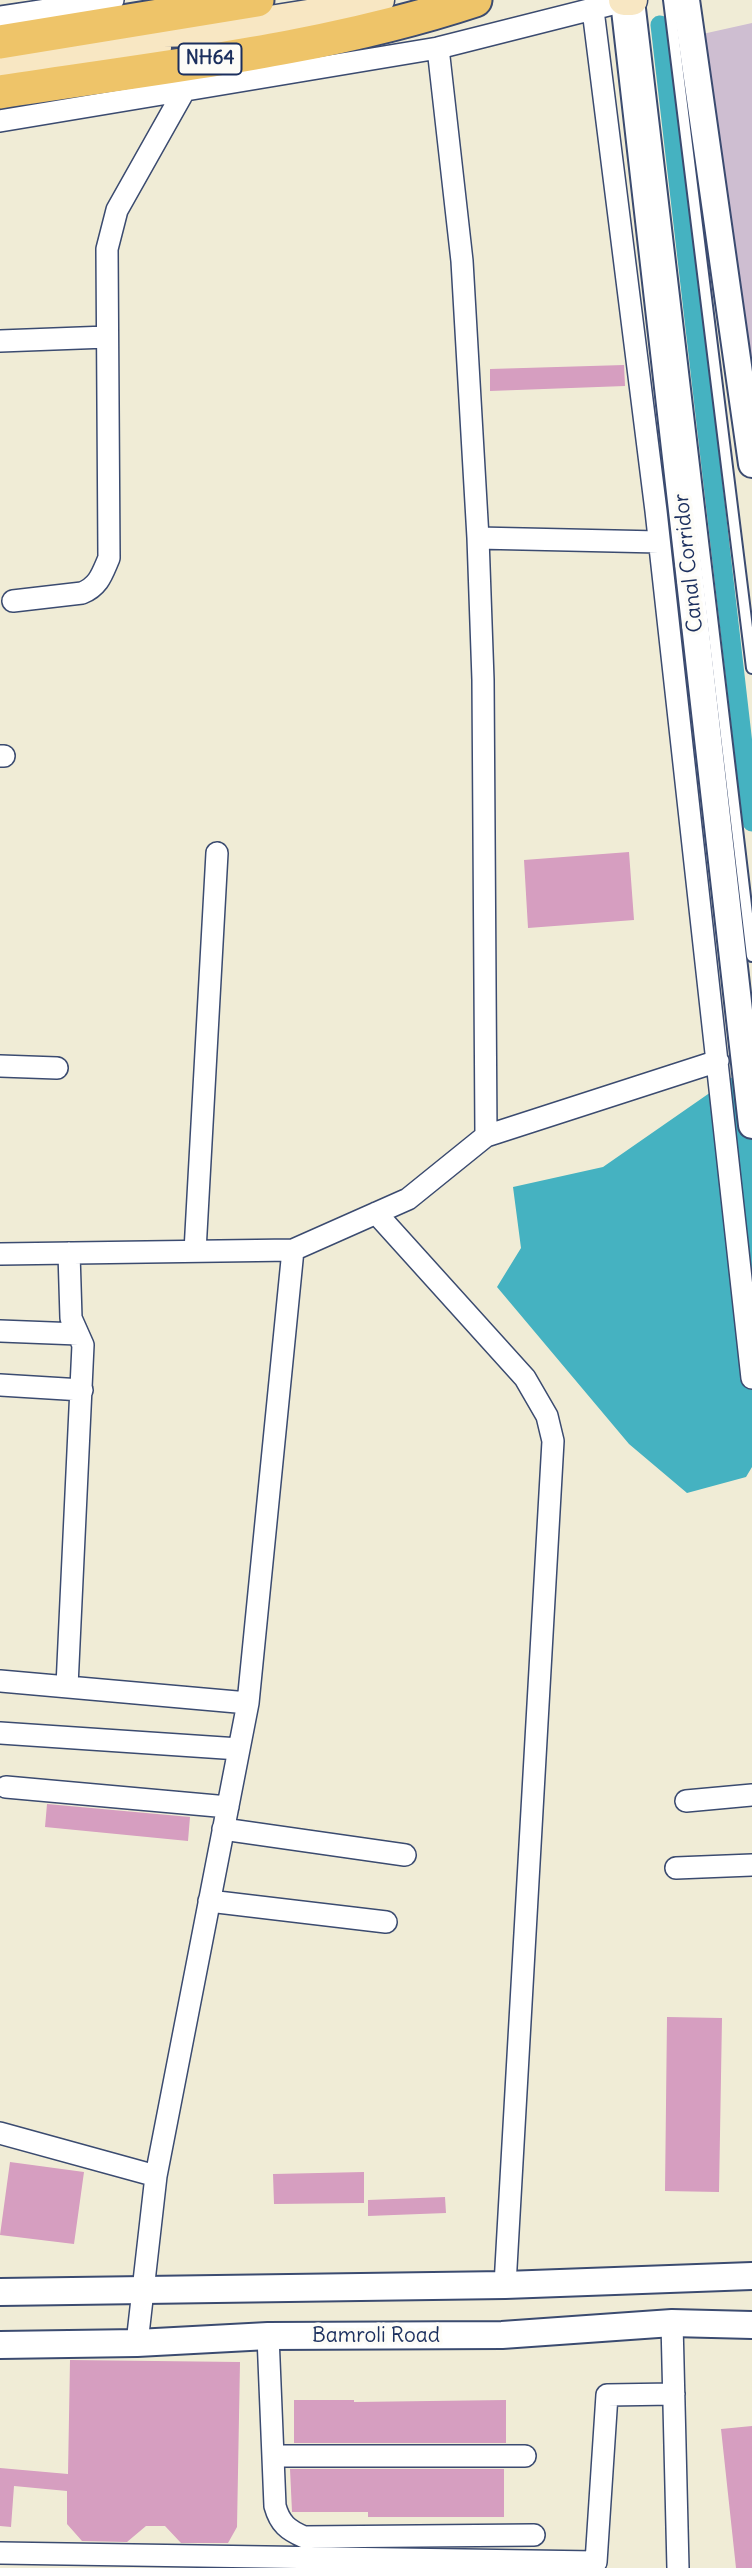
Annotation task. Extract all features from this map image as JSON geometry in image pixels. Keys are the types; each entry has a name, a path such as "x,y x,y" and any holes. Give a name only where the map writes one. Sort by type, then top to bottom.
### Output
{"highway":[{"name":"NH64","path":"2,19 257,0"},
{"name":"NH64","path":"0,92 294,47 419,18 475,0"}],"main road":[{"path":"0,72 147,51 206,32 321,13 379,0"},
{"path":"0,54 148,32 206,32"}],"street":[{"path":"2,19 113,0"},
{"path":"0,121 438,48 630,0"},
{"name":"Canal Corridor","path":"630,0 752,1125"},
{"path":"686,0 752,464"},
{"path":"593,10 659,542 752,1378"},
{"path":"438,48 462,261 478,538 483,680 486,1136"},
{"path":"13,601 82,593 93,589 109,558 107,249 117,210 184,90"},
{"path":"0,341 107,337"},
{"path":"478,538 659,542"},
{"path":"195,1251 217,853"},
{"path":"0,1254 293,1250 408,1199 486,1136 718,1061"},
{"path":"0,1066 57,1068"},
{"path":"376,1213 525,1378 547,1416 553,1441 505,2285"},
{"path":"137,2343 156,2176 248,1703 293,1250"},
{"path":"67,1686 83,1346 71,1318 69,1253"},
{"path":"0,1331 78,1334"},
{"path":"0,1385 82,1390"},
{"path":"0,1681 248,1703"},
{"path":"0,1733 239,1749"},
{"path":"6,1787 228,1807"},
{"path":"686,1801 752,1795"},
{"path":"223,1829 405,1855"},
{"path":"676,1868 752,1865"},
{"path":"209,1901 386,1922"},
{"path":"0,2133 156,2176"},
{"path":"0,2292 505,2285 752,2276"},
{"path":"672,2323 678,2568"},
{"name":"Bamroli Road","path":"0,2345 137,2343 268,2336 502,2335 672,2323 752,2325"},
{"path":"268,2336 275,2506 279,2520 290,2531 304,2537 534,2535"},
{"path":"0,2553 596,2562 607,2395 674,2394"},
{"path":"273,2456 525,2456"}],"lane":[{"path":"630,0 752,956"},
{"path":"668,0 752,668"}],"shaded area":[{"path":"752,23 752,444 698,35"}],"water":[{"path":"747,1067 752,1126 752,1467 746,1477 687,1493 629,1444 497,1287 521,1248 513,1187 603,1167"}],"building":[{"path":"624,365 625,386 490,391 490,369"},
{"path":"629,852 634,920 528,928 524,860"},
{"path":"47,1804 190,1817 188,1841 45,1827"},
{"path":"667,2017 722,2018 719,2192 665,2191"},
{"path":"10,2162 84,2172 74,2244 0,2235"},
{"path":"364,2172 364,2203 274,2204 273,2174"},
{"path":"445,2197 446,2213 368,2216 368,2200"},
{"path":"70,2360 240,2362 237,2527 228,2543 181,2543 165,2526 146,2526 127,2542 82,2541 67,2524 67,2491 14,2486 11,2527 0,2526 0,2468 68,2474"},
{"path":"294,2400 506,2400 506,2443 294,2443"},
{"path":"752,2426 752,2568 736,2568 721,2429"},
{"path":"290,2469 504,2469 504,2517 368,2517 368,2512 292,2512"}],"waterway":[{"path":"660,25 752,822"}]}
